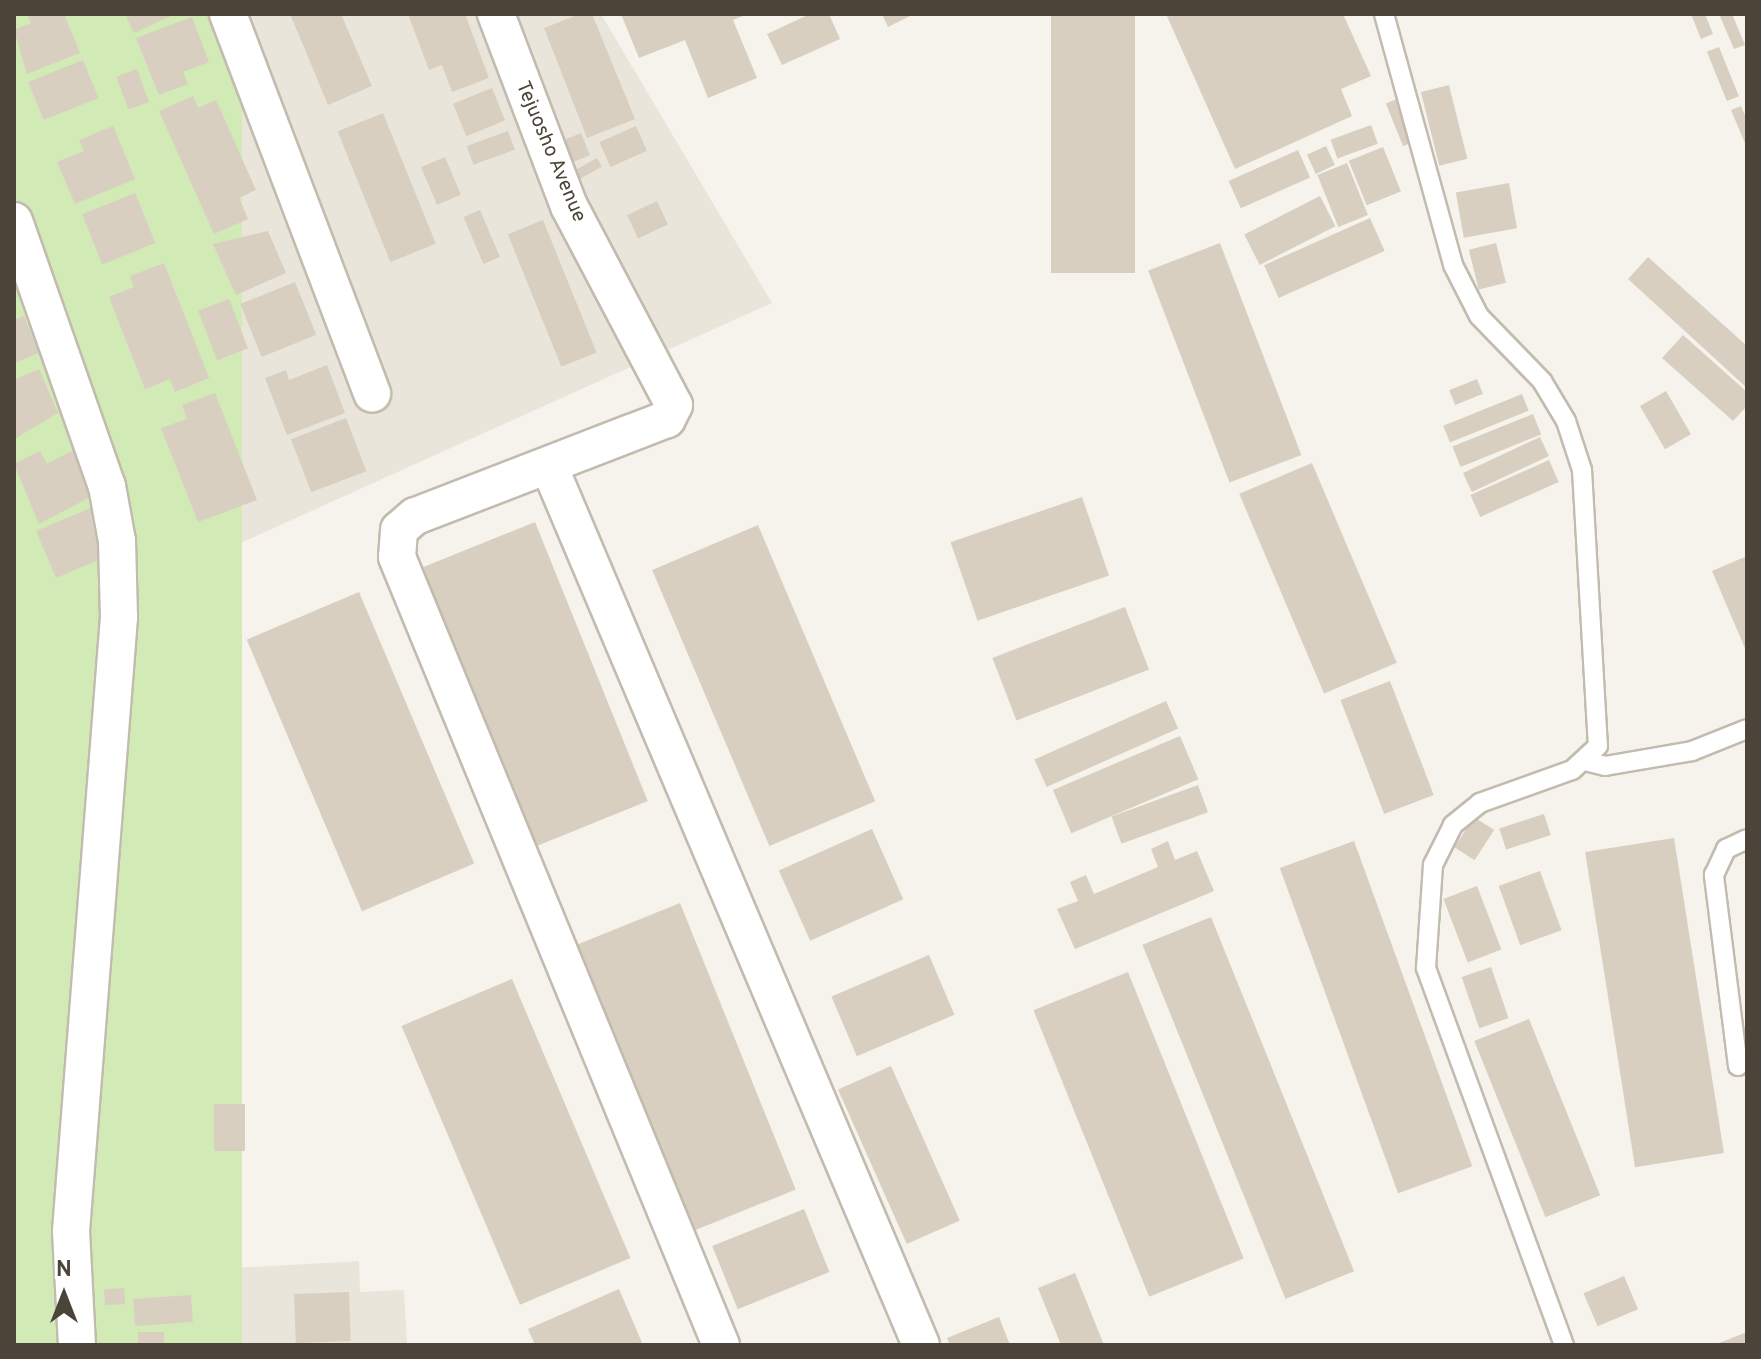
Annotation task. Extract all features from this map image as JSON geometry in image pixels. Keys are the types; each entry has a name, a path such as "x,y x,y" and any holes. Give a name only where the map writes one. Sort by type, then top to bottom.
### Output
{"street":[{"path":"228,14 372,394"},
{"name":"Tejuosho Avenue","path":"496,14 569,206 668,386 674,405 667,419 415,516 399,530 397,557 721,1345"},
{"path":"14,221 107,486 117,541 119,617 71,1231 77,1345"},
{"path":"549,466 921,1345"}],"lane":[{"path":"1384,14 1453,265 1479,316 1542,381 1566,421 1582,470 1600,708 1598,746 1585,761 1480,803 1453,825 1433,865 1426,968 1564,1345"},
{"path":"1585,761 1605,766 1692,751 1747,729"},
{"path":"1738,1066 1714,875 1726,849 1747,839"}],"shaded area":[{"path":"14,14 601,14 772,303 205,559"},
{"path":"14,1180 38,1279 359,1261 360,1292 404,1290 407,1345 14,1345"}],"green space":[{"path":"14,14 242,14 242,1345 14,1345"}],"building":[{"path":"27,14 64,14 80,53 27,74 14,30 31,23"},
{"path":"125,14 175,14 134,33"},
{"path":"290,14 341,14 372,86 328,105"},
{"path":"408,14 465,14 489,78 452,92 442,65 429,70"},
{"path":"580,14 592,14 635,119 587,138 544,28"},
{"path":"621,14 748,14 733,20 757,78 708,98 685,40 639,58"},
{"path":"810,14 829,14 840,39 782,65 767,34"},
{"path":"882,14 914,14 888,27"},
{"path":"1051,14 1135,14 1135,273 1051,273"},
{"path":"1166,14 1343,14 1371,76 1341,89 1352,116 1235,169"},
{"path":"1691,14 1705,14 1713,34 1701,39"},
{"path":"1719,14 1732,14 1745,45 1734,49"},
{"path":"192,17 209,62 183,72 188,84 159,95 136,38"},
{"path":"1719,47 1739,96 1727,101 1707,52"},
{"path":"83,60 98,98 44,120 28,82"},
{"path":"137,69 149,102 128,109 116,77"},
{"path":"1449,85 1467,159 1439,166 1421,92"},
{"path":"492,88 505,120 466,136 453,104"},
{"path":"193,96 198,108 216,100 256,190 239,198 248,219 214,234 159,111"},
{"path":"1397,99 1414,142 1403,146 1386,103"},
{"path":"1741,106 1747,120 1747,148 1731,110"},
{"path":"383,113 436,244 390,262 338,131"},
{"path":"1371,125 1378,144 1337,159 1331,140"},
{"path":"113,126 135,179 75,204 57,162 84,151 79,140"},
{"path":"636,126 647,151 610,167 599,142"},
{"path":"508,131 515,150 473,165 467,146"},
{"path":"581,133 590,155 567,165 558,142"},
{"path":"1326,146 1335,165 1316,174 1307,155"},
{"path":"1383,147 1401,192 1367,205 1349,161"},
{"path":"1298,150 1310,177 1241,208 1229,181"},
{"path":"445,157 461,195 437,205 421,167"},
{"path":"597,158 602,167 576,181 571,173"},
{"path":"1347,163 1368,215 1338,227 1317,175"},
{"path":"1509,183 1517,228 1464,238 1456,192"},
{"path":"135,193 155,243 102,264 82,214"},
{"path":"1320,196 1335,226 1260,265 1244,235"},
{"path":"657,201 668,225 638,239 627,215"},
{"path":"480,210 500,257 483,264 463,217"},
{"path":"1370,218 1385,251 1279,298 1264,265"},
{"path":"543,220 597,353 561,367 508,234"},
{"path":"268,231 286,273 236,295 213,244"},
{"path":"1220,243 1301,455 1229,483 1148,271"},
{"path":"1496,243 1506,283 1479,290 1469,250"},
{"path":"1648,257 1747,346 1747,388 1628,279"},
{"path":"164,263 209,378 175,392 170,379 145,389 109,297 134,287 130,276"},
{"path":"295,282 316,335 262,357 240,304"},
{"path":"229,299 248,348 217,360 198,311"},
{"path":"24,316 39,353 14,363 14,320"},
{"path":"1683,335 1747,392 1747,406 1733,421 1662,358"},
{"path":"327,365 345,413 287,435 265,378 286,370 289,380"},
{"path":"39,369 58,413 14,439 14,380"},
{"path":"1477,379 1483,394 1455,405 1449,390"},
{"path":"1666,391 1691,434 1665,449 1640,406"},
{"path":"215,393 257,500 198,522 161,428 187,419 182,405"},
{"path":"1522,394 1529,411 1450,443 1443,426"},
{"path":"1533,414 1541,434 1461,467 1452,447"},
{"path":"346,418 366,471 311,492 291,439"},
{"path":"1540,437 1549,456 1472,492 1463,473"},
{"path":"73,450 96,494 39,524 14,464 40,451 47,464"},
{"path":"1549,460 1559,482 1480,517 1470,495"},
{"path":"1312,463 1397,663 1324,694 1239,494"},
{"path":"1082,497 1109,575 978,621 951,542"},
{"path":"95,506 115,553 56,578 36,531"},
{"path":"535,522 648,801 532,848 419,569"},
{"path":"758,525 875,801 769,846 652,570"},
{"path":"1747,556 1747,653 1712,571"},
{"path":"359,592 474,864 362,911 247,640"},
{"path":"1125,607 1149,670 1016,720 992,658"},
{"path":"1390,681 1434,795 1384,814 1341,700"},
{"path":"1166,701 1178,728 1047,787 1034,760"},
{"path":"1180,736 1198,779 1071,833 1053,790"},
{"path":"1198,785 1208,812 1121,844 1112,816"},
{"path":"1544,814 1551,835 1506,849 1499,829"},
{"path":"1474,817 1494,830 1475,860 1454,847"},
{"path":"872,829 903,899 810,941 779,870"},
{"path":"1674,838 1724,1153 1635,1167 1585,852"},
{"path":"1168,841 1175,860 1197,851 1214,891 1075,949 1057,909 1078,901 1070,882 1086,875 1094,894 1158,867 1151,849"},
{"path":"1354,841 1472,1166 1398,1193 1280,868"},
{"path":"1540,871 1562,930 1520,945 1499,886"},
{"path":"1477,886 1501,949 1468,962 1443,899"},
{"path":"680,903 796,1189 694,1231 578,944"},
{"path":"1211,917 1354,1271 1285,1299 1142,945"},
{"path":"929,955 954,1015 857,1056 831,996"},
{"path":"1491,967 1509,1018 1479,1028 1462,977"},
{"path":"1128,972 1244,1258 1149,1297 1033,1010"},
{"path":"512,979 630,1258 520,1305 402,1026"},
{"path":"1529,1019 1600,1195 1545,1217 1474,1041"},
{"path":"891,1066 960,1220 907,1244 838,1090"},
{"path":"214,1104 245,1104 245,1151 214,1151"},
{"path":"804,1209 829,1272 738,1309 712,1246"},
{"path":"1075,1273 1104,1345 1061,1345 1038,1288"},
{"path":"1624,1276 1638,1309 1598,1326 1583,1293"},
{"path":"124,1288 125,1304 105,1305 104,1289"},
{"path":"619,1289 643,1345 535,1345 528,1329"},
{"path":"349,1292 351,1341 296,1343 294,1294"},
{"path":"191,1295 193,1322 135,1326 133,1299"},
{"path":"999,1317 1010,1345 950,1345 947,1338"},
{"path":"138,1332 164,1332 164,1345 138,1345"},
{"path":"1747,1332 1747,1345 1714,1345"}]}
